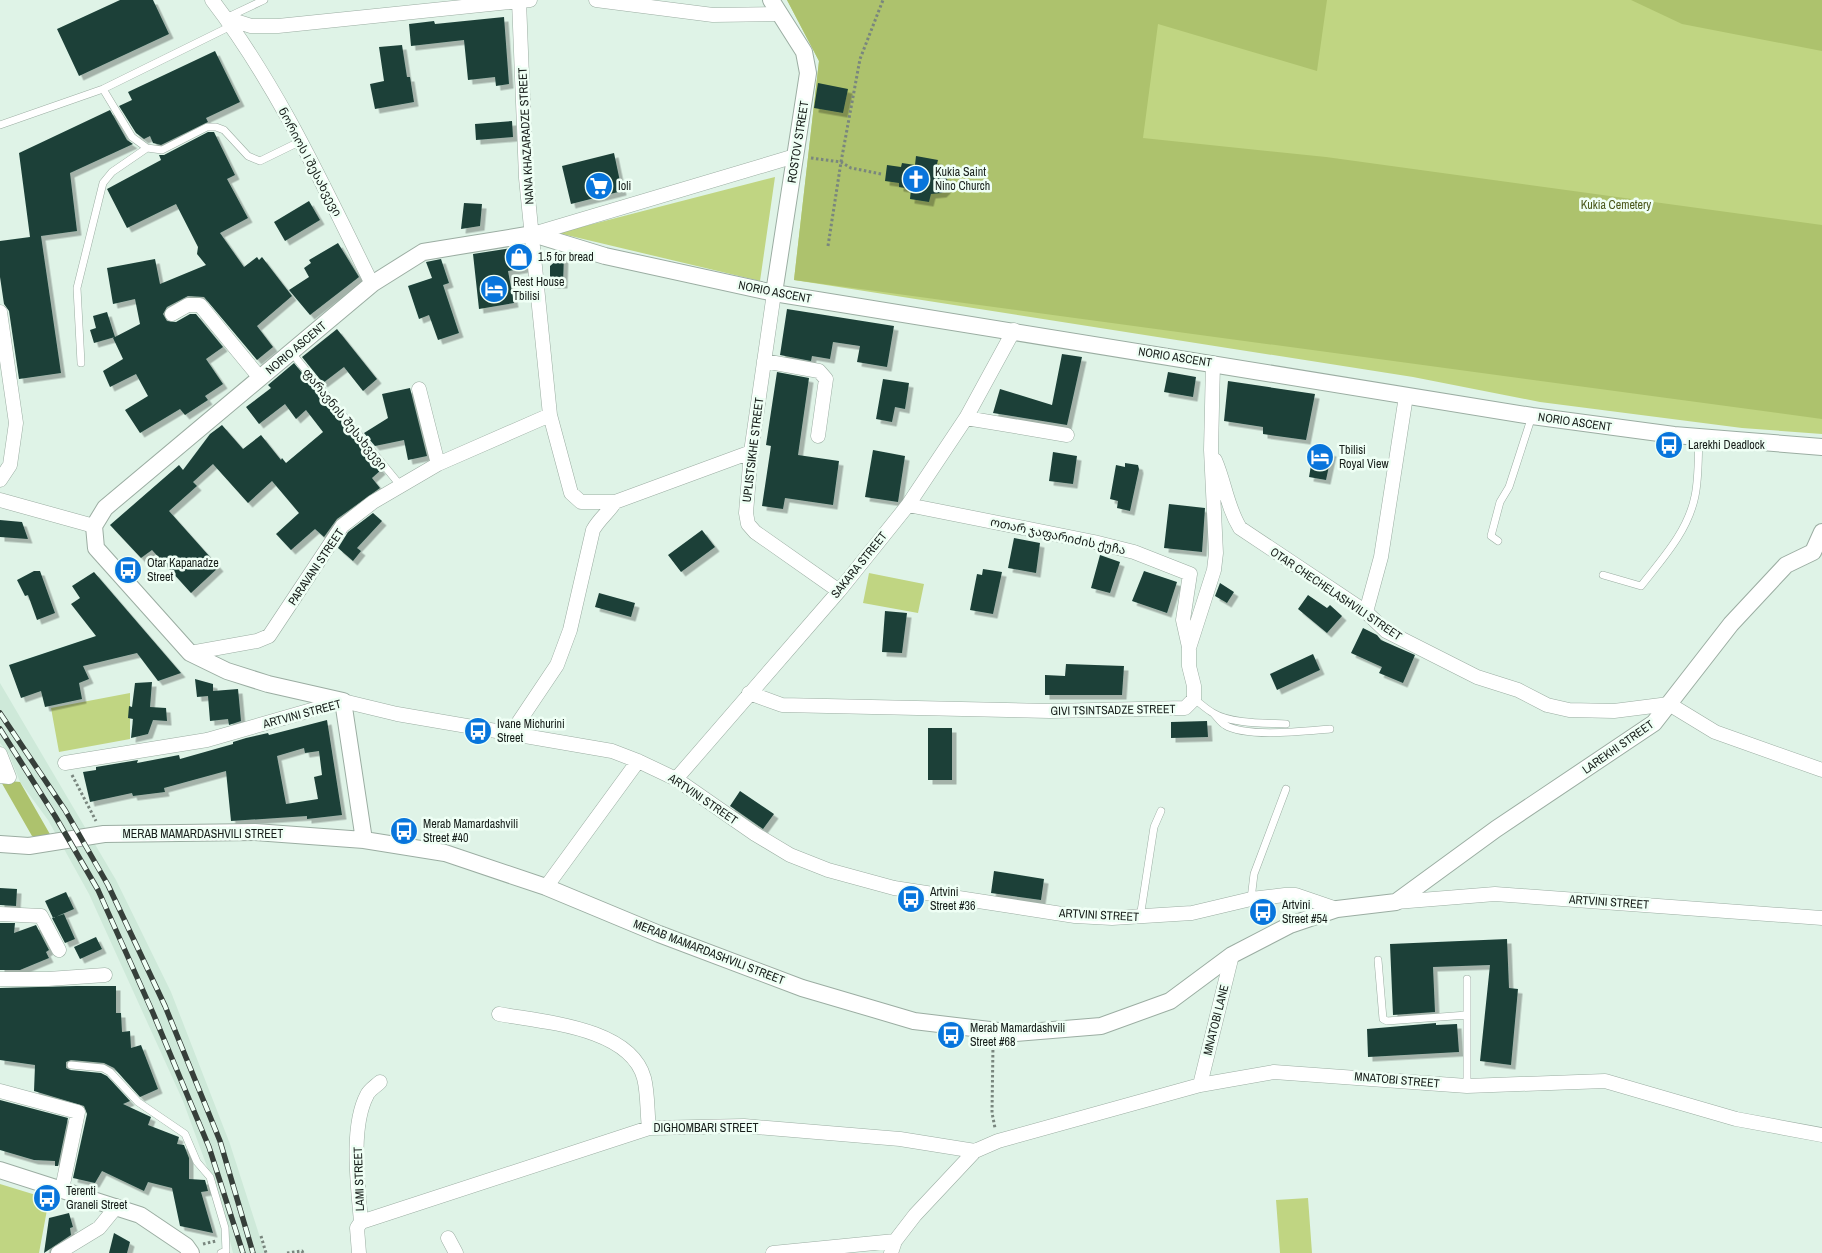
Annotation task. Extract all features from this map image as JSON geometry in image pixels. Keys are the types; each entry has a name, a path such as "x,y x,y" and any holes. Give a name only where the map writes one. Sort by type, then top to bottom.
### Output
{"street":[{"name":"ნორიოს I შესახვევი","path":"212,0 229,22 301,141 372,284"},
{"path":"596,0 713,14 775,7"},
{"path":"229,22 251,26 278,26 525,1"},
{"name":"NANA KHAZARADZE STREET","path":"525,1 526,178 550,415 571,493 581,502 615,502"},
{"name":"ROSTOV STREET","path":"774,293 808,73 804,52 775,7"},
{"name":"NORIO ASCENT","path":"94,526 105,508 372,284 423,252 533,234 795,156"},
{"name":"NORIO ASCENT","path":"533,234 605,256 774,293 1014,330 1532,416 1699,437 1822,447"},
{"name":"UPLISTSIKHE STREET","path":"774,293 752,452 746,513 748,524 755,532 839,591"},
{"path":"172,314 188,305 200,304 260,378"},
{"path":"0,312 16,423 10,464 0,480"},
{"name":"SAKARA STREET","path":"676,779 839,591 908,505 966,418 1014,330"},
{"path":"764,361 819,371 824,374 826,379 818,436"},
{"path":"1194,699 1194,686 1188,666 1189,648 1214,570 1216,552 1211,450 1212,363"},
{"path":"419,389 438,464"},
{"path":"1366,612 1381,557 1406,396"},
{"name":"PARAVANI STREET","path":"190,653 257,642 269,636 342,526 373,502 438,464 550,415"},
{"path":"966,418 1067,435"},
{"name":"OTAR CHECHELASHVILI STREET","path":"1211,450 1223,480 1231,514 1240,528 1366,612 1386,631 1477,677 1518,690 1547,705 1568,710 1614,711 1669,704"},
{"path":"512,732 556,665 570,630 593,530 598,520 608,514 615,502 752,452"},
{"path":"0,500 94,526 96,548 190,653 227,671 268,684 343,701 364,840"},
{"name":"ოთარ ჯაფარიძის ქუჩა","path":"908,505 1094,542 1134,552 1190,574 1183,620 1189,648"},
{"name":"LAREKHI STREET","path":"1396,902 1496,829 1654,723 1731,624 1786,565 1817,556 1822,532"},
{"name":"GIVI TSINTSADZE STREET","path":"748,694 782,705 968,710 1185,708 1194,699"},
{"name":"ARTVINI STREET","path":"65,763 207,740 343,701 397,714 512,732 612,751 676,779 755,834 790,854 860,880 955,899 1066,915 1140,918 1192,913 1252,899 1296,896 1337,909"},
{"path":"1669,704 1715,732 1822,770"},
{"path":"0,754 5,777"},
{"path":"546,887 638,761"},
{"name":"MERAB MAMARDASHVILI STREET","path":"0,844 29,846 104,834 255,832 364,840 445,853 546,887 659,934 802,988 914,1021 1015,1033 1101,1026 1170,1001 1232,955 1290,925 1337,909 1396,902"},
{"name":"ARTVINI STREET","path":"1396,902 1495,894 1822,918"},
{"path":"0,914 41,916 59,950"},
{"name":"MNATOBI LANE","path":"1200,1085 1232,955"},
{"path":"0,978 48,980 105,975"},
{"path":"499,1014 594,1033 620,1046 636,1062 644,1078 648,1128"},
{"name":"MNATOBI STREET","path":"976,1150 998,1141 1200,1085 1274,1072 1467,1086 1605,1081 1736,1119 1822,1134"},
{"name":"LAMI STREET","path":"360,1253 357,1228 360,1222 356,1152 362,1110 367,1094 380,1082"},
{"path":"0,1091 78,1112 62,1189"},
{"name":"DIGHOMBARI STREET","path":"360,1222 648,1128 744,1126 900,1139 976,1150"},
{"path":"773,1253 893,1247 915,1215 976,1150"},
{"path":"0,1170 140,1214 186,1246 191,1253"},
{"path":"58,1253 99,1228 117,1206"},
{"path":"448,1238 456,1253"}],"lane":[{"path":"0,125 103,89 229,22 264,0"},
{"path":"103,89 132,137 147,148 162,150 207,127 224,130 248,156 260,161 301,141"},
{"path":"81,363 77,288 103,183 112,172 147,148"},
{"name":"ფარავნის შესახვევი","path":"291,352 400,485"},
{"path":"1498,541 1491,536 1500,502 1509,487 1532,416"},
{"path":"1603,575 1642,586 1671,547 1692,510 1696,494 1699,437"},
{"path":"1194,699 1214,714 1224,725 1240,730 1263,732 1330,729"},
{"path":"1214,714 1253,722 1286,724"},
{"path":"1252,899 1254,874 1286,789"},
{"path":"1140,918 1154,827 1161,811"},
{"path":"1378,960 1383,1019 1467,1015"},
{"path":"1467,979 1467,1086"},
{"path":"71,1065 103,1068 110,1072 138,1102 184,1134 197,1162 210,1178 225,1228 226,1251 221,1253"}],"path":[{"path":"828,246 860,60 883,0"},
{"path":"795,156 841,162 850,168 881,174"},
{"path":"65,763 104,834"},
{"path":"993,1030 992,1113 998,1141"},
{"path":"261,1236 266,1253"},
{"path":"287,1253 302,1250 303,1253"}],"shaded area":[{"path":"0,683 116,880 171,992 230,1144 265,1253 233,1253 221,1205 183,1101 89,894 48,820 20,782 9,754 0,743"}],"green space":[{"name":"Kukia Cemetery","path":"787,0 1822,0 1822,434 1742,428 1540,402 1413,377 794,280 819,61"},
{"name":"Kukia Cemetery","path":"787,0 1327,0 1317,71 1158,24 1143,138 1326,157 1822,225 1822,419 794,280 819,61"},
{"path":"1631,0 1822,0 1822,51 1682,24"},
{"path":"775,177 760,281 558,233"},
{"path":"869,573 924,584 918,613 863,603"},
{"path":"130,693 130,739 59,752 51,708"},
{"path":"0,780 20,782 51,836 32,836"},
{"path":"0,1184 49,1199 39,1253 0,1253"},
{"path":"1308,1198 1312,1253 1280,1253 1276,1200"}],"building":[{"path":"120,0 153,0 169,34 79,76 57,29"},
{"path":"504,17 509,84 496,86 495,77 468,80 464,40 411,46 409,24 434,21 435,24"},
{"path":"402,45 407,77 410,77 414,102 375,109 370,84 384,81 379,47"},
{"path":"215,51 240,102 206,118 208,122 161,145 153,143 150,136 144,139 136,133 119,106 132,100 128,92"},
{"path":"818,83 848,89 843,113 814,108"},
{"path":"110,110 127,140 133,144 70,173 77,231 41,236 61,373 19,379 9,311 4,304 0,277 0,241 30,237 19,153"},
{"path":"512,121 513,137 476,140 475,124"},
{"path":"208,132 214,132 235,175 227,179 248,218 220,233 244,267 257,257 259,260 262,257 292,296 257,326 273,347 257,360 204,297 188,296 167,307 163,314 167,321 176,322 190,314 196,314 223,347 206,359 223,384 205,396 208,400 185,415 180,409 140,433 125,410 148,396 136,374 110,387 103,371 123,359 113,338 140,324 135,299 113,304 107,268 155,259 160,284 206,265 197,254 198,247 176,204 127,228 107,189 161,160 159,155 164,155"},
{"path":"614,153 622,191 571,204 562,166"},
{"name":"Kukia Saint Nino Church","path":"916,156 938,160 936,168 947,178 946,189 942,193 931,194 929,202 910,199 911,189 899,187 899,183 885,181 887,165 901,167 902,163 915,165"},
{"path":"309,201 320,220 285,241 274,222"},
{"path":"464,203 482,204 480,226 461,229"},
{"path":"338,243 359,277 310,315 289,290 309,277 304,268 311,263 309,260"},
{"name":"Rest House Tbilisi","path":"524,246 526,268 508,271 514,303 479,309 473,254"},
{"path":"564,254 563,284 550,284 550,266"},
{"path":"441,259 449,283 443,285 459,333 438,340 429,315 419,319 408,286 432,278 426,262"},
{"path":"787,309 894,326 887,367 857,362 860,346 833,342 830,359 812,356 811,361 780,355"},
{"path":"107,312 115,337 94,343 90,330 96,328 93,316"},
{"path":"337,329 377,379 363,391 344,367 323,383 302,357"},
{"path":"1062,354 1082,357 1067,425 993,413 1000,389 1052,405"},
{"path":"294,363 381,470 372,478 380,488 337,519 324,537 315,529 291,550 276,534 299,513 272,481 248,503 213,464 193,482 197,486 169,511 219,567 191,593 152,550 141,558 110,525 179,465 183,470 210,434 222,425 243,449 261,435 281,460 282,458 286,463 323,432 306,410 296,419 285,404 259,424 246,407 271,388 268,385"},
{"path":"777,372 809,378 798,455 839,461 833,505 785,498 783,509 762,506 771,446 766,445"},
{"path":"1168,372 1196,377 1193,397 1164,392"},
{"path":"883,379 909,383 905,409 895,407 892,422 876,419"},
{"path":"1228,381 1315,394 1306,440 1263,434 1263,427 1224,421"},
{"path":"410,388 427,456 408,460 404,440 375,446 364,433 388,418 382,394"},
{"path":"1314,448 1332,452 1326,480 1309,477"},
{"path":"873,450 905,456 898,502 865,497"},
{"path":"1053,452 1077,456 1073,484 1049,481"},
{"path":"1125,463 1138,465 1139,469 1130,511 1117,508 1118,501 1110,499 1116,465 1125,467"},
{"path":"1169,504 1205,508 1202,552 1164,548"},
{"path":"373,513 382,521 357,548 361,551 353,561 338,548 348,532"},
{"path":"0,520 22,522 28,539 0,537"},
{"path":"702,530 715,547 681,572 668,555"},
{"path":"1014,538 1040,543 1036,573 1008,568"},
{"path":"1100,555 1120,562 1110,593 1091,588"},
{"path":"983,569 1002,572 993,614 970,610 977,574 982,575"},
{"path":"34,571 40,571 55,613 37,620 28,595 25,596 17,580"},
{"path":"1144,571 1177,582 1167,613 1132,601"},
{"path":"94,572 181,673 158,681 137,653 83,666 89,679 79,683 82,699 45,707 41,691 21,698 9,665 96,636 71,604 80,598 72,586"},
{"path":"1220,583 1234,592 1227,603 1215,596"},
{"path":"599,593 635,603 631,617 595,607"},
{"path":"1308,595 1327,608 1330,605 1342,616 1327,633 1298,609"},
{"path":"885,611 907,613 902,653 882,652"},
{"path":"1363,628 1377,635 1381,640 1415,655 1403,683 1379,673 1382,667 1351,653"},
{"path":"1313,654 1320,670 1277,690 1270,674"},
{"path":"1066,664 1124,666 1122,695 1045,695 1045,675 1065,676"},
{"path":"195,679 213,684 213,691 238,689 241,721 229,725 228,719 210,721 208,696 197,697"},
{"path":"152,682 150,707 166,708 167,721 153,720 148,734 131,738 133,719 128,718 129,706 132,707 135,683"},
{"path":"327,720 342,815 307,819 307,816 231,821 226,771 164,788 165,792 133,796 132,793 90,802 83,772 96,770 96,767 138,760 137,763 179,755 180,759 233,744 233,742 246,738 268,733 269,735","holes":["304,748 305,753 319,751 322,775 314,777 318,799 286,804 277,756"]},
{"path":"1207,721 1208,737 1171,738 1171,722"},
{"path":"928,728 952,728 952,780 928,780"},
{"path":"740,791 774,814 763,829 730,806"},
{"path":"994,871 1044,879 1041,900 991,893"},
{"path":"0,888 17,889 16,906 0,905"},
{"path":"66,892 74,909 53,918 45,901"},
{"path":"64,914 75,939 65,943 52,918"},
{"path":"0,923 15,923 14,933 36,925 49,950 46,952 49,958 20,970 0,970"},
{"path":"96,937 102,949 80,959 74,947"},
{"path":"1507,939 1509,988 1518,989 1511,1065 1480,1061 1490,965 1433,967 1435,1012 1393,1015 1390,944"},
{"path":"116,986 116,1013 121,1013 122,1032 130,1031 131,1048 141,1045 158,1089 140,1097 114,1068 104,1063 71,1060 66,1062 66,1068 101,1073 107,1076 130,1101 123,1104 151,1117 148,1125 179,1137 177,1144 184,1145 189,1158 189,1179 205,1180 208,1191 201,1192 213,1233 180,1226 172,1188 148,1182 144,1191 102,1171 95,1183 73,1178 87,1114 84,1106 34,1091 35,1065 0,1060 0,988"},
{"path":"1436,1023 1436,1025 1457,1024 1459,1052 1368,1057 1367,1029"},
{"path":"0,1100 68,1118 58,1166 55,1166 55,1161 34,1160 0,1150"},
{"path":"69,1213 73,1227 70,1228 71,1235 44,1253 49,1218"},
{"path":"114,1233 130,1242 127,1253 109,1253"}],"railway":[{"path":"0,713 65,810 108,885 165,1006 220,1141 253,1253"},
{"path":"0,729 55,816 98,890 153,1013 209,1147 243,1253"}],"place":[{"name":"Kukia Saint Nino Church","path":"916,179"},
{"name":"Ioli","path":"599,186"},
{"name":"1.5 for bread","path":"519,257"},
{"name":"Rest House Tbilisi","path":"494,289"},
{"name":"Larekhi Deadlock","path":"1669,445"},
{"name":"Tbilisi Royal View","path":"1320,457"},
{"name":"Otar Kapanadze Street","path":"128,570"},
{"name":"Ivane Michurini Street","path":"478,731"},
{"name":"Merab Mamardashvili Street #40","path":"404,831"},
{"name":"Artvini Street #36","path":"911,899"},
{"name":"Artvini Street #54","path":"1263,912"},
{"name":"Merab Mamardashvili Street #68","path":"951,1035"},
{"name":"Terenti Graneli Street","path":"47,1198"}]}
